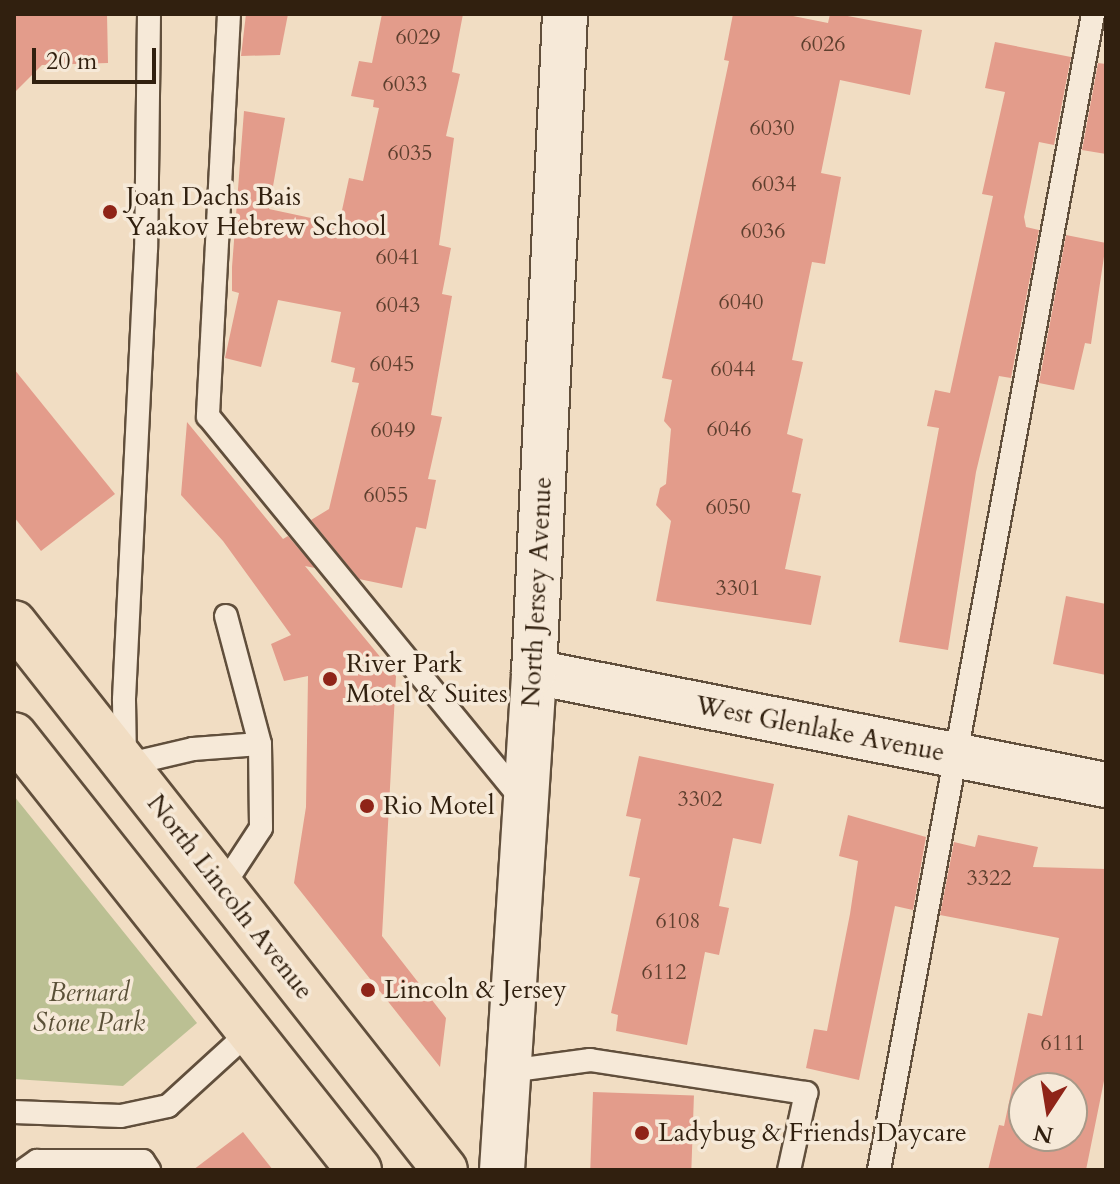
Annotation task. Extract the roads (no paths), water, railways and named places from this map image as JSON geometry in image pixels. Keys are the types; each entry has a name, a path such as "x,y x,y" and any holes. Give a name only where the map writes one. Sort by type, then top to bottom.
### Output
{"main road":[{"name":"North Jersey Avenue","path":"502,1170 523,801 534,672 565,14"},
{"name":"North Lincoln Avenue","path":"14,623 445,1170"},
{"name":"West Glenlake Avenue","path":"534,672 1106,785"},
{"path":"14,735 359,1170"}],"lane":[{"path":"149,14 146,249 124,700 125,765 193,749 260,744"},
{"path":"229,14 208,416 523,801"},
{"path":"879,1170 1093,14"},
{"path":"223,886 261,828 260,744 226,616"},
{"path":"14,1112 121,1116 168,1106 249,1032"},
{"path":"509,1071 590,1060 806,1093 789,1170"},
{"path":"24,1170 37,1161 143,1161 149,1170"}],"place":[{"name":"Joan Dachs Bais Yaakov Hebrew School","path":"110,212"},
{"name":"River Park Motel & Suites","path":"330,679"},
{"name":"Rio Motel","path":"367,806"},
{"name":"Lincoln & Jersey","path":"368,990"},
{"name":"Ladybug & Friends Daycare","path":"642,1133"}],"park label":[{"name":"Bernard Stone Park","path":"89,1008"}]}
